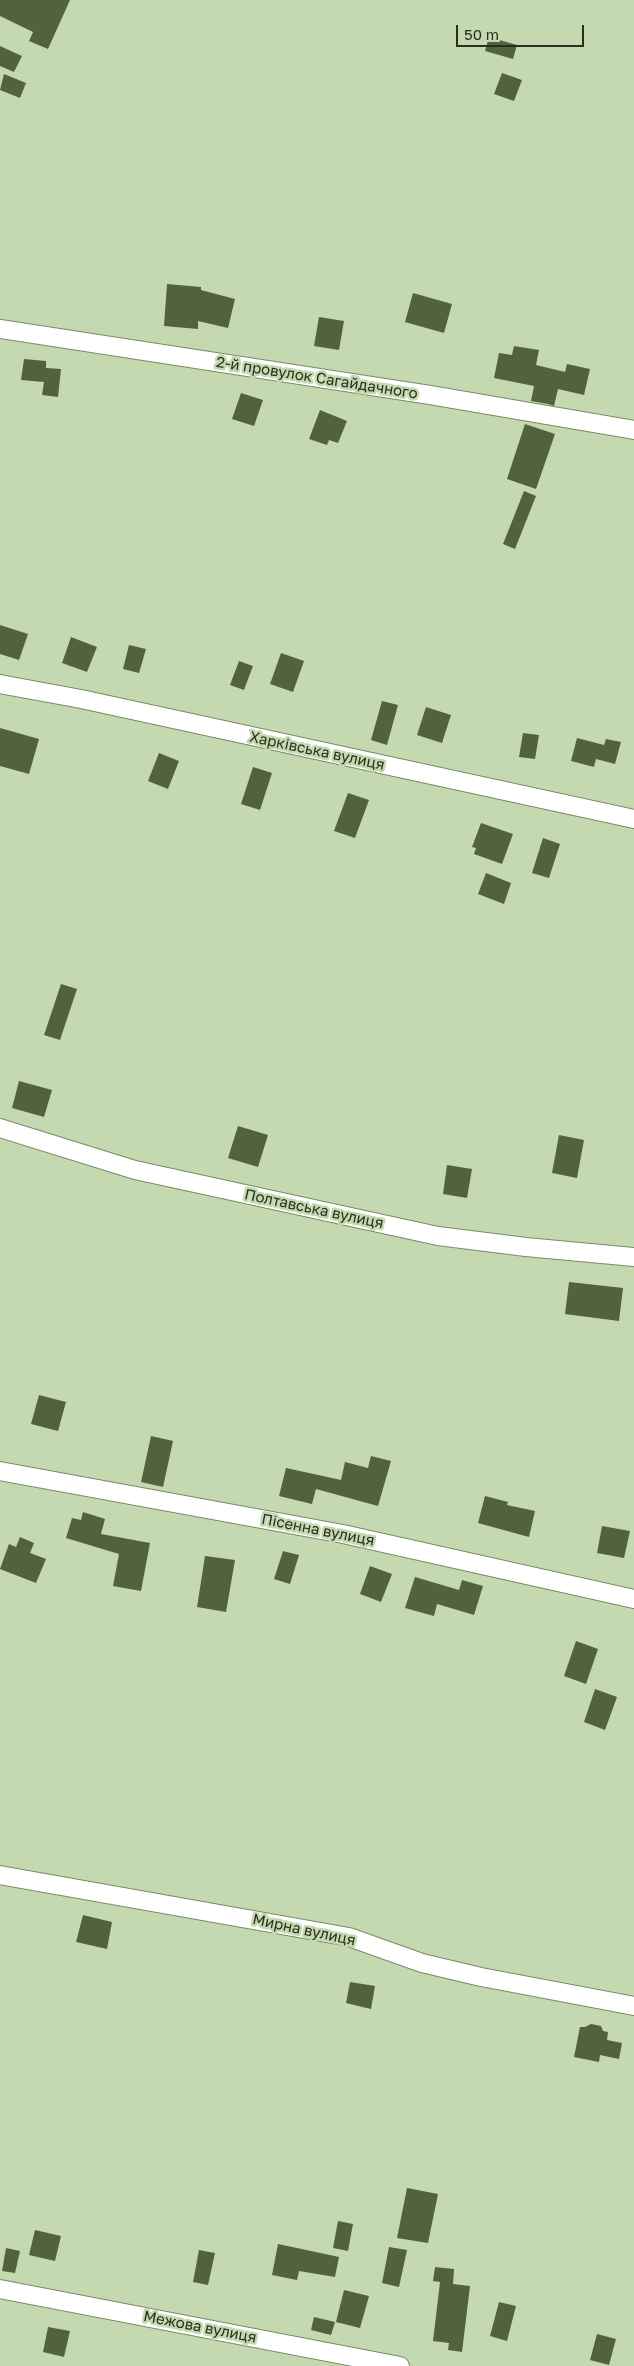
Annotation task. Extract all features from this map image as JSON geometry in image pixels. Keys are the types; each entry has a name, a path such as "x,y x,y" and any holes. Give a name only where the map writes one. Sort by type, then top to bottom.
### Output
{"street":[{"name":"2-й провулок Сагайдачного","path":"0,329 420,394 634,430"},
{"name":"Харківська вулиця","path":"0,684 81,699 634,819"},
{"name":"Полтавська вулиця","path":"0,1128 135,1170 438,1236 526,1247 634,1257"},
{"name":"Пісенна вулиця","path":"0,1470 343,1534 634,1599"},
{"name":"Мирна вулиця","path":"0,1875 349,1937 422,1963 481,1977 634,2006"},
{"name":"Межова вулиця","path":"0,2289 400,2366"}],"building":[{"path":"0,0 70,0 48,49 29,41 33,32 0,16"},
{"path":"489,37 517,45 513,59 485,51"},
{"path":"0,46 22,56 14,72 0,66"},
{"path":"502,73 522,80 514,101 494,94"},
{"path":"4,74 26,83 20,98 0,90"},
{"path":"167,284 201,287 201,290 235,299 228,328 198,321 198,329 164,326"},
{"path":"413,293 452,304 444,333 405,322"},
{"path":"319,317 344,321 339,350 314,346"},
{"path":"514,346 539,350 536,365 565,372 567,364 590,369 584,395 558,389 554,406 531,401 534,386 494,378 499,353 512,355"},
{"path":"24,359 46,361 46,368 61,369 58,397 42,395 44,382 21,380"},
{"path":"241,393 263,400 254,426 232,419"},
{"path":"320,410 347,421 338,443 329,440 327,445 309,439"},
{"path":"525,424 555,434 536,489 507,479"},
{"path":"524,491 536,496 515,549 503,544"},
{"path":"0,625 28,634 19,660 0,654"},
{"path":"71,637 97,647 87,672 62,663"},
{"path":"129,645 146,649 139,673 123,669"},
{"path":"281,653 304,661 293,692 270,684"},
{"path":"239,661 253,666 244,690 230,685"},
{"path":"382,701 398,705 387,745 371,740"},
{"path":"426,707 451,715 442,743 417,735"},
{"path":"0,728 39,739 29,774 0,766"},
{"path":"523,733 539,735 535,759 519,757"},
{"path":"577,738 604,745 606,739 621,742 615,764 596,759 594,767 571,761"},
{"path":"159,753 179,761 168,789 148,781"},
{"path":"253,767 272,773 260,810 241,804"},
{"path":"348,793 369,800 355,838 334,831"},
{"path":"481,823 513,834 502,864 474,854 476,848 472,847"},
{"path":"543,838 560,844 549,878 532,873"},
{"path":"486,873 511,883 504,904 478,894"},
{"path":"61,984 77,989 60,1040 44,1035"},
{"path":"19,1081 52,1090 44,1117 12,1108"},
{"path":"238,1126 268,1135 258,1167 228,1158"},
{"path":"559,1135 584,1140 577,1178 552,1173"},
{"path":"447,1165 472,1169 467,1198 443,1194"},
{"path":"569,1282 623,1288 619,1321 565,1314"},
{"path":"39,1395 66,1402 58,1431 31,1424"},
{"path":"151,1436 173,1441 163,1487 141,1482"},
{"path":"371,1456 391,1461 378,1506 316,1489 312,1504 279,1496 286,1468 341,1480 345,1462 368,1468"},
{"path":"485,1496 508,1502 507,1505 535,1511 529,1537 478,1523"},
{"path":"83,1512 105,1519 101,1534 150,1543 141,1591 113,1586 119,1554 66,1538 72,1518 81,1520"},
{"path":"602,1526 630,1531 624,1558 597,1553"},
{"path":"20,1537 34,1543 30,1553 46,1559 36,1583 0,1569 9,1544 16,1547"},
{"path":"283,1551 299,1555 290,1584 274,1579"},
{"path":"205,1556 235,1560 226,1612 197,1607"},
{"path":"370,1566 392,1574 381,1602 360,1594"},
{"path":"415,1577 459,1590 462,1580 483,1586 474,1615 437,1604 434,1616 405,1608"},
{"path":"576,1641 598,1649 586,1684 564,1676"},
{"path":"595,1689 617,1697 605,1730 584,1722"},
{"path":"83,1915 112,1922 107,1949 76,1942"},
{"path":"350,1982 375,1986 371,2009 346,2003"},
{"path":"591,2024 601,2026 603,2031 608,2032 607,2040 622,2043 619,2059 600,2055 599,2062 574,2057 580,2027"},
{"path":"407,2188 438,2194 428,2243 397,2238"},
{"path":"338,2221 353,2224 348,2251 333,2248"},
{"path":"35,2230 61,2236 55,2261 29,2255"},
{"path":"278,2244 339,2257 335,2277 299,2271 297,2280 272,2275"},
{"path":"389,2247 407,2250 399,2287 382,2283"},
{"path":"6,2248 20,2251 15,2273 2,2271"},
{"path":"199,2250 215,2253 208,2285 193,2282"},
{"path":"435,2267 454,2269 453,2284 470,2286 462,2352 448,2350 449,2343 433,2341 440,2282 433,2281"},
{"path":"344,2290 369,2296 360,2328 336,2322"},
{"path":"499,2302 516,2306 507,2341 490,2336"},
{"path":"314,2317 335,2322 331,2335 311,2330"},
{"path":"48,2327 70,2331 64,2357 43,2352"},
{"path":"597,2334 616,2339 609,2365 590,2360"}]}
